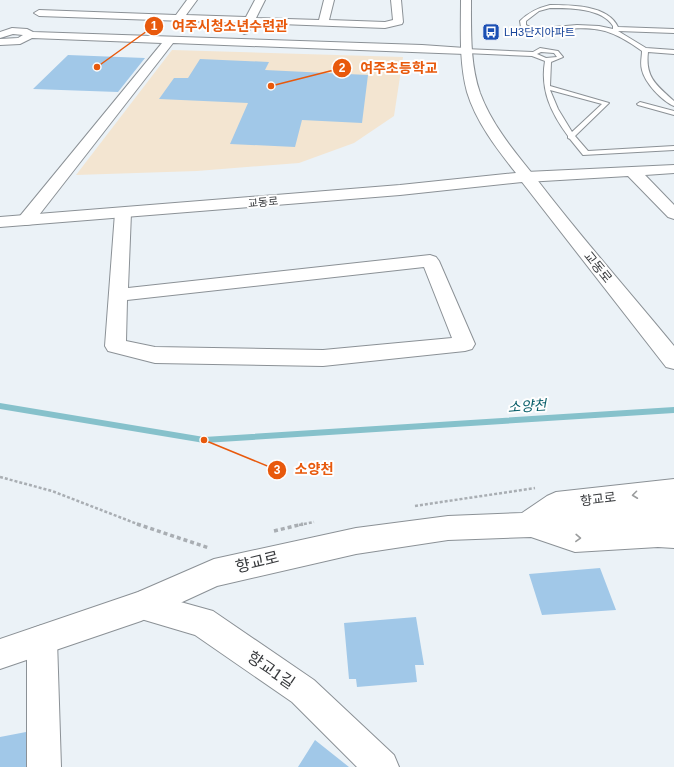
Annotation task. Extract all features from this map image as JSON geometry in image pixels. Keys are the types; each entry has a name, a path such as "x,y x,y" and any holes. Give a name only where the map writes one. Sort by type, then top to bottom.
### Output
{"street":[{"path":"179,18 192,0"},
{"path":"239,42 260,0"},
{"path":"323,22 329,0"},
{"path":"34,18 110,16 385,25 398,22 396,0"},
{"name":"교동로","path":"466,0 466,51 469,77 474,94 485,116 498,138 549,208 671,353"},
{"path":"1,39 17,31 50,4"},
{"path":"110,16 120,5"},
{"path":"17,31 27,32 30,35 466,51"},
{"path":"1,39 20,41 30,35"},
{"path":"26,220 170,40"},
{"path":"526,177 674,169"},
{"path":"633,172 674,214"},
{"name":"교동로","path":"0,222 400,190 526,177"},
{"path":"118,295 430,261 465,344 324,358 155,355 115,346 118,295 124,213"},
{"name":"향교로","path":"527,524 556,504 674,490"},
{"name":"향교로","path":"0,654 141,606 214,573 288,555 356,541 448,528 527,524 674,512"},
{"path":"527,524 575,539 658,534 674,535"},
{"name":"향교1길","path":"141,606 202,622 303,692 382,767"},
{"path":"42,640 44,767"}],"lane":[{"path":"674,31 616,30 570,26 552,28 537,33 523,26 523,21 535,11 545,7 559,6 592,11 609,17 614,22 616,30 645,50 674,52"},
{"path":"534,54 538,45 537,33"},
{"path":"466,51 534,54 536,57 548,60 559,58 560,55 538,45"},
{"path":"645,50 643,65 645,71 653,83 674,104"},
{"path":"548,60 546,79 549,97 570,137 586,153 674,148"},
{"path":"548,87 606,103 570,137"},
{"path":"640,104 674,113"}],"path":[{"path":"0,478 20,481 79,501 138,525 209,548 217,546"},
{"path":"409,507 541,487"},
{"path":"270,532 316,522"}],"shaded area":[{"path":"172,50 403,57 394,116 354,143 299,163 197,171 76,175"}],"building":[{"path":"68,55 145,58 118,92 33,89"},
{"path":"200,59 269,62 265,70 368,75 362,123 302,120 295,147 230,144 248,103 159,99 174,78 188,78"},
{"path":"600,568 616,610 542,615 529,574"},
{"path":"416,617 424,665 415,665 417,682 357,687 356,679 349,679 344,623"},
{"path":"26,732 26,767 0,767 0,737"},
{"path":"315,740 349,767 298,767"}],"waterway":[{"name":"소양천","path":"0,406 204,440 674,410"}],"place":[{"name":"LH3단지아파트","path":"491,32"},
{"name":"여주시청소년수련관","path":"97,67"},
{"name":"여주초등학교","path":"271,86"},
{"name":"소양천","path":"204,440"}]}
